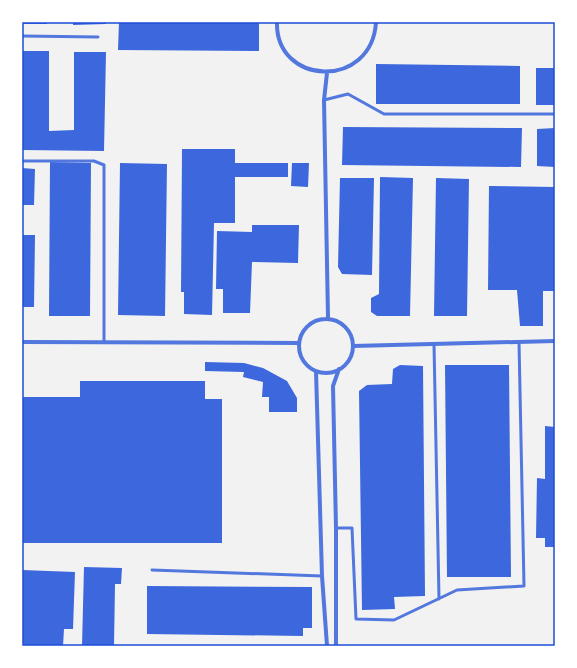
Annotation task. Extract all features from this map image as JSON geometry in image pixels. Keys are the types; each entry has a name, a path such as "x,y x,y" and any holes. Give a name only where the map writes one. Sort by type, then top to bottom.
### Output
{"street":[{"path":"277,22 280,43 288,55 299,65 313,71 327,73 342,70 356,63 367,52 374,38 376,22"},
{"path":"327,73 324,100 328,318"},
{"path":"328,318 338,321 346,327 352,337 353,346 349,360 339,369 332,372 316,371 303,360 300,353 299,343 304,329 314,321 328,318"},
{"path":"353,346 555,341"},
{"path":"22,342 299,343"},
{"path":"336,646 336,528 333,386 339,369"},
{"path":"316,371 322,576 327,646"}],"lane":[{"path":"22,36 98,38"},
{"path":"324,100 348,94 384,114 555,114"},
{"path":"22,161 94,161 104,165 104,342"},
{"path":"336,528 352,528 356,619 394,620 457,590 524,586 519,342"},
{"path":"434,344 439,599"},
{"path":"152,570 322,576"}],"building":[{"path":"22,22 47,22 47,24 22,24"},
{"path":"73,22 106,22 106,24 73,25"},
{"path":"119,22 259,22 259,51 118,50"},
{"path":"22,51 49,51 49,131 74,130 74,52 106,52 104,151 22,150"},
{"path":"376,64 520,66 520,104 376,104"},
{"path":"536,68 555,68 555,105 536,105"},
{"path":"343,127 522,128 521,167 342,165"},
{"path":"555,128 555,167 537,166 537,129"},
{"path":"182,149 235,149 235,163 288,163 288,177 235,177 235,223 214,223 212,315 184,314 184,292 181,292"},
{"path":"50,162 91,163 90,316 49,316"},
{"path":"120,163 167,164 165,316 118,315"},
{"path":"292,163 309,163 308,187 291,186"},
{"path":"22,168 35,169 34,205 22,205"},
{"path":"380,177 413,178 410,316 377,316 371,312 371,298 379,294"},
{"path":"340,178 374,178 372,275 342,274 338,267"},
{"path":"436,178 469,179 467,316 434,316"},
{"path":"489,186 555,187 555,291 543,291 543,326 520,326 517,290 488,290"},
{"path":"252,225 299,225 298,263 252,262 250,313 223,313 223,289 216,289 217,231 252,232"},
{"path":"22,235 35,235 34,307 22,307"},
{"path":"205,362 244,363 263,368 287,381 297,398 297,412 269,412 269,397 262,397 263,382 243,377 244,372 205,371"},
{"path":"400,365 423,366 425,596 394,597 395,609 362,610 359,391 367,385 392,384 393,369"},
{"path":"445,365 509,365 511,577 447,577"},
{"path":"80,381 205,381 205,399 222,399 222,543 22,543 23,397 80,397"},
{"path":"545,426 555,427 555,547 545,547 545,538 536,538 537,478 545,479"},
{"path":"84,567 122,568 121,584 115,584 114,646 82,646"},
{"path":"22,570 75,572 73,629 64,629 63,646 22,646"},
{"path":"147,586 312,587 312,628 303,628 303,636 147,634"}]}
